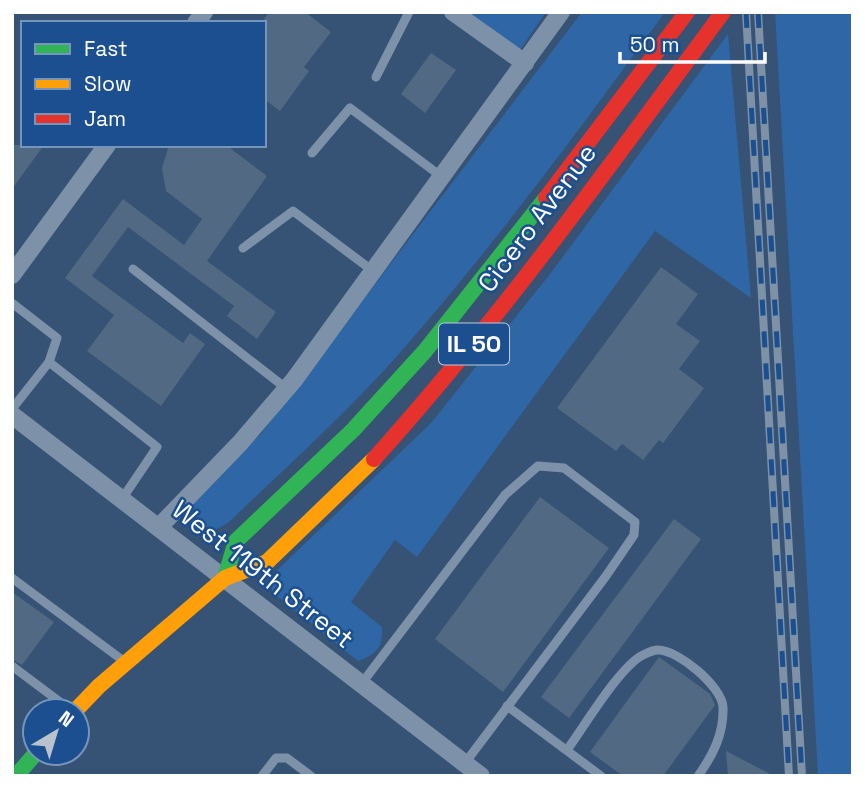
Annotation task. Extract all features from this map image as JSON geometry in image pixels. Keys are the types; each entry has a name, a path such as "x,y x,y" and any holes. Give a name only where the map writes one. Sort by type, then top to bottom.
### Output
{"main road":[{"name":"Cicero Avenue","path":"225,578 236,541 353,430 425,351 509,247 687,12"},
{"name":"Cicero Avenue","path":"89,697 225,578 267,562 361,474 424,404 517,291 723,12"}],"street":[{"path":"453,12 524,63"},
{"path":"159,527 287,389 561,12"},
{"path":"12,275 106,147"},
{"name":"West 119th Street","path":"12,415 481,776"}],"lane":[{"path":"376,77 409,12"},
{"path":"312,153 351,108 442,177"},
{"path":"243,248 293,211 374,271"},
{"path":"133,270 287,389"},
{"path":"12,303 57,338 49,362 12,409"},
{"path":"49,362 157,447 122,499"},
{"path":"362,683 505,495 538,466 564,468 635,522 634,535 465,763"},
{"path":"12,578 127,663"},
{"path":"567,750 623,673 641,656 658,649 674,654 698,671 715,686 724,705 721,733 714,753 698,776"},
{"path":"12,666 55,697"},
{"path":"508,706 601,776"},
{"path":"262,776 276,758 287,758 311,776"}],"shaded area":[{"path":"467,12 546,12 520,50"},
{"path":"582,12 665,12 502,230 398,355 336,420 228,523 215,530 198,528 192,519 194,499 261,434"},
{"path":"775,12 853,12 853,776 818,776"},
{"path":"728,34 751,298 655,231 417,557 395,540 351,602 382,627 378,649 358,661 272,592 271,576 431,423 550,274"}],"building":[{"path":"269,12 305,12 331,32 304,67 309,71 280,111 266,100 264,19"},
{"path":"431,53 456,70 425,113 401,94"},
{"path":"12,145 43,147 12,189"},
{"path":"168,147 229,147 267,176 207,261 276,312 257,339 227,316 234,306 128,227 92,276 183,343 190,333 205,344 161,406 87,351 114,315 65,278 123,199 184,245 202,219 166,191 162,168"},
{"path":"661,267 698,294 676,324 700,341 679,369 704,388 663,443 659,440 643,460 622,444 616,451 557,408"},
{"path":"540,497 609,548 503,692 435,639"},
{"path":"674,519 701,539 569,718 541,697"},
{"path":"12,592 54,622 22,665 12,659"},
{"path":"659,657 710,694 715,705 663,776 623,776 590,752"},
{"path":"726,751 774,776 728,776"}],"railway":[{"path":"746,12 789,776"},
{"path":"758,12 802,776"}],"traffic: fast":[{"path":"225,578 236,541 353,430 425,351 546,198"},
{"path":"16,776 24,767"}],"traffic: slow":[{"path":"88,697 225,578 267,562 374,459"}],"traffic: jam":[{"path":"546,198 687,12"},
{"path":"374,459 511,296 723,12"}]}
